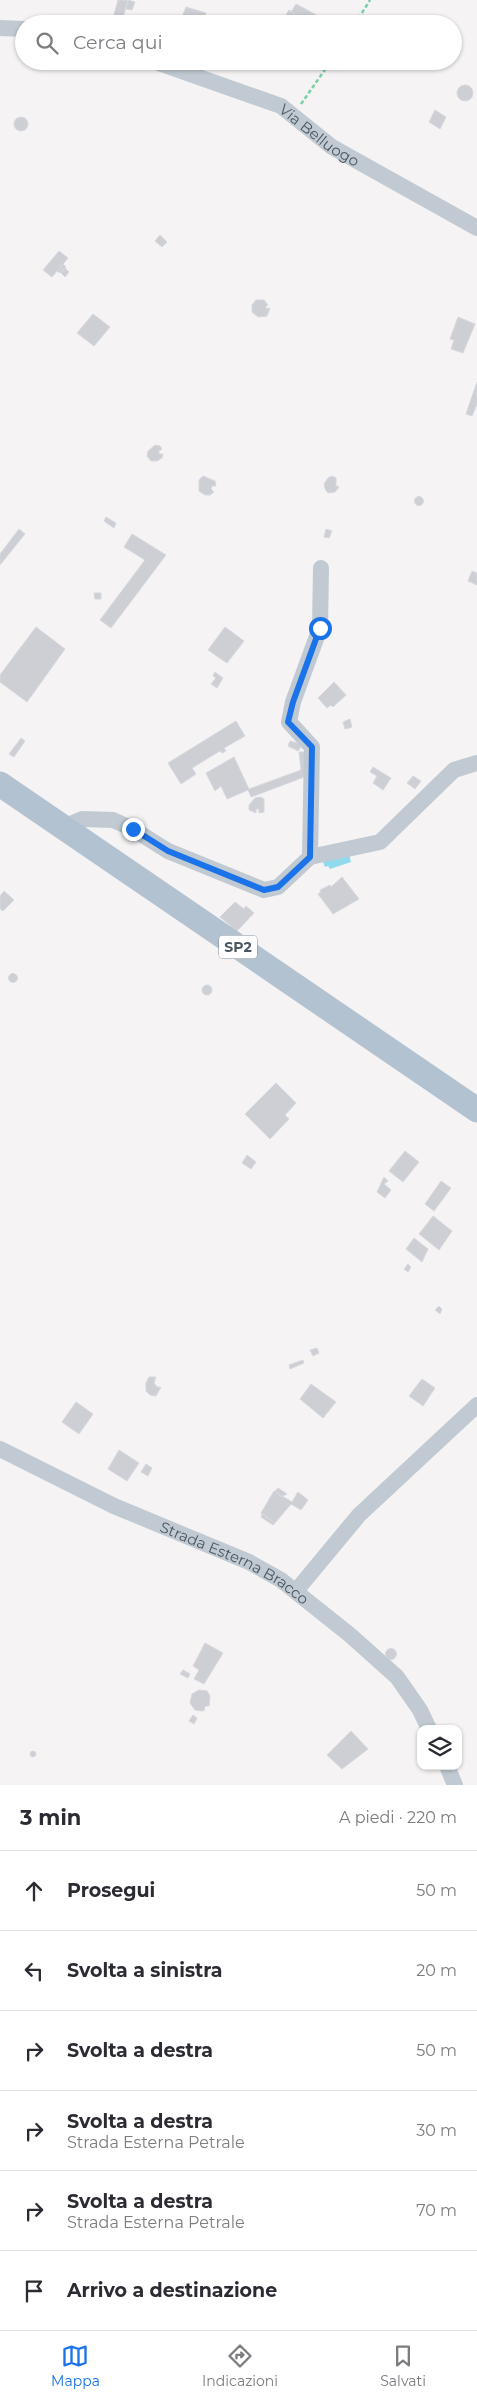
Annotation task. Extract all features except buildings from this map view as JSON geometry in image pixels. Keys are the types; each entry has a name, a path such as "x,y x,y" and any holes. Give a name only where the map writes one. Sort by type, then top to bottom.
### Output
{"main road":[{"name":"SP2","path":"0,784 477,1110"}],"street":[{"path":"0,28 15,29"},
{"name":"Via Belluogo","path":"178,70 282,106 332,147 477,228"},
{"path":"310,857 312,747 288,722 293,702 320,628 322,568"},
{"path":"63,827 82,819 113,820 133,829 168,851 264,890 278,887 310,857 380,842 454,770 477,763"},
{"path":"296,1592 359,1515 477,1405"},
{"name":"Strada Esterna Bracco","path":"0,1449 114,1506 249,1562 281,1580 350,1634 397,1677 420,1710 427,1725"},
{"path":"448,1770 455,1785"}],"path":[{"path":"361,15 370,0"},
{"path":"293,115 325,70"}],"water":[{"path":"349,854 351,862 330,869 328,866 325,867 323,862"}],"route":[{"path":"133,829 168,851 264,890 278,887 310,857 312,747 288,722 293,702 320,628"}]}
